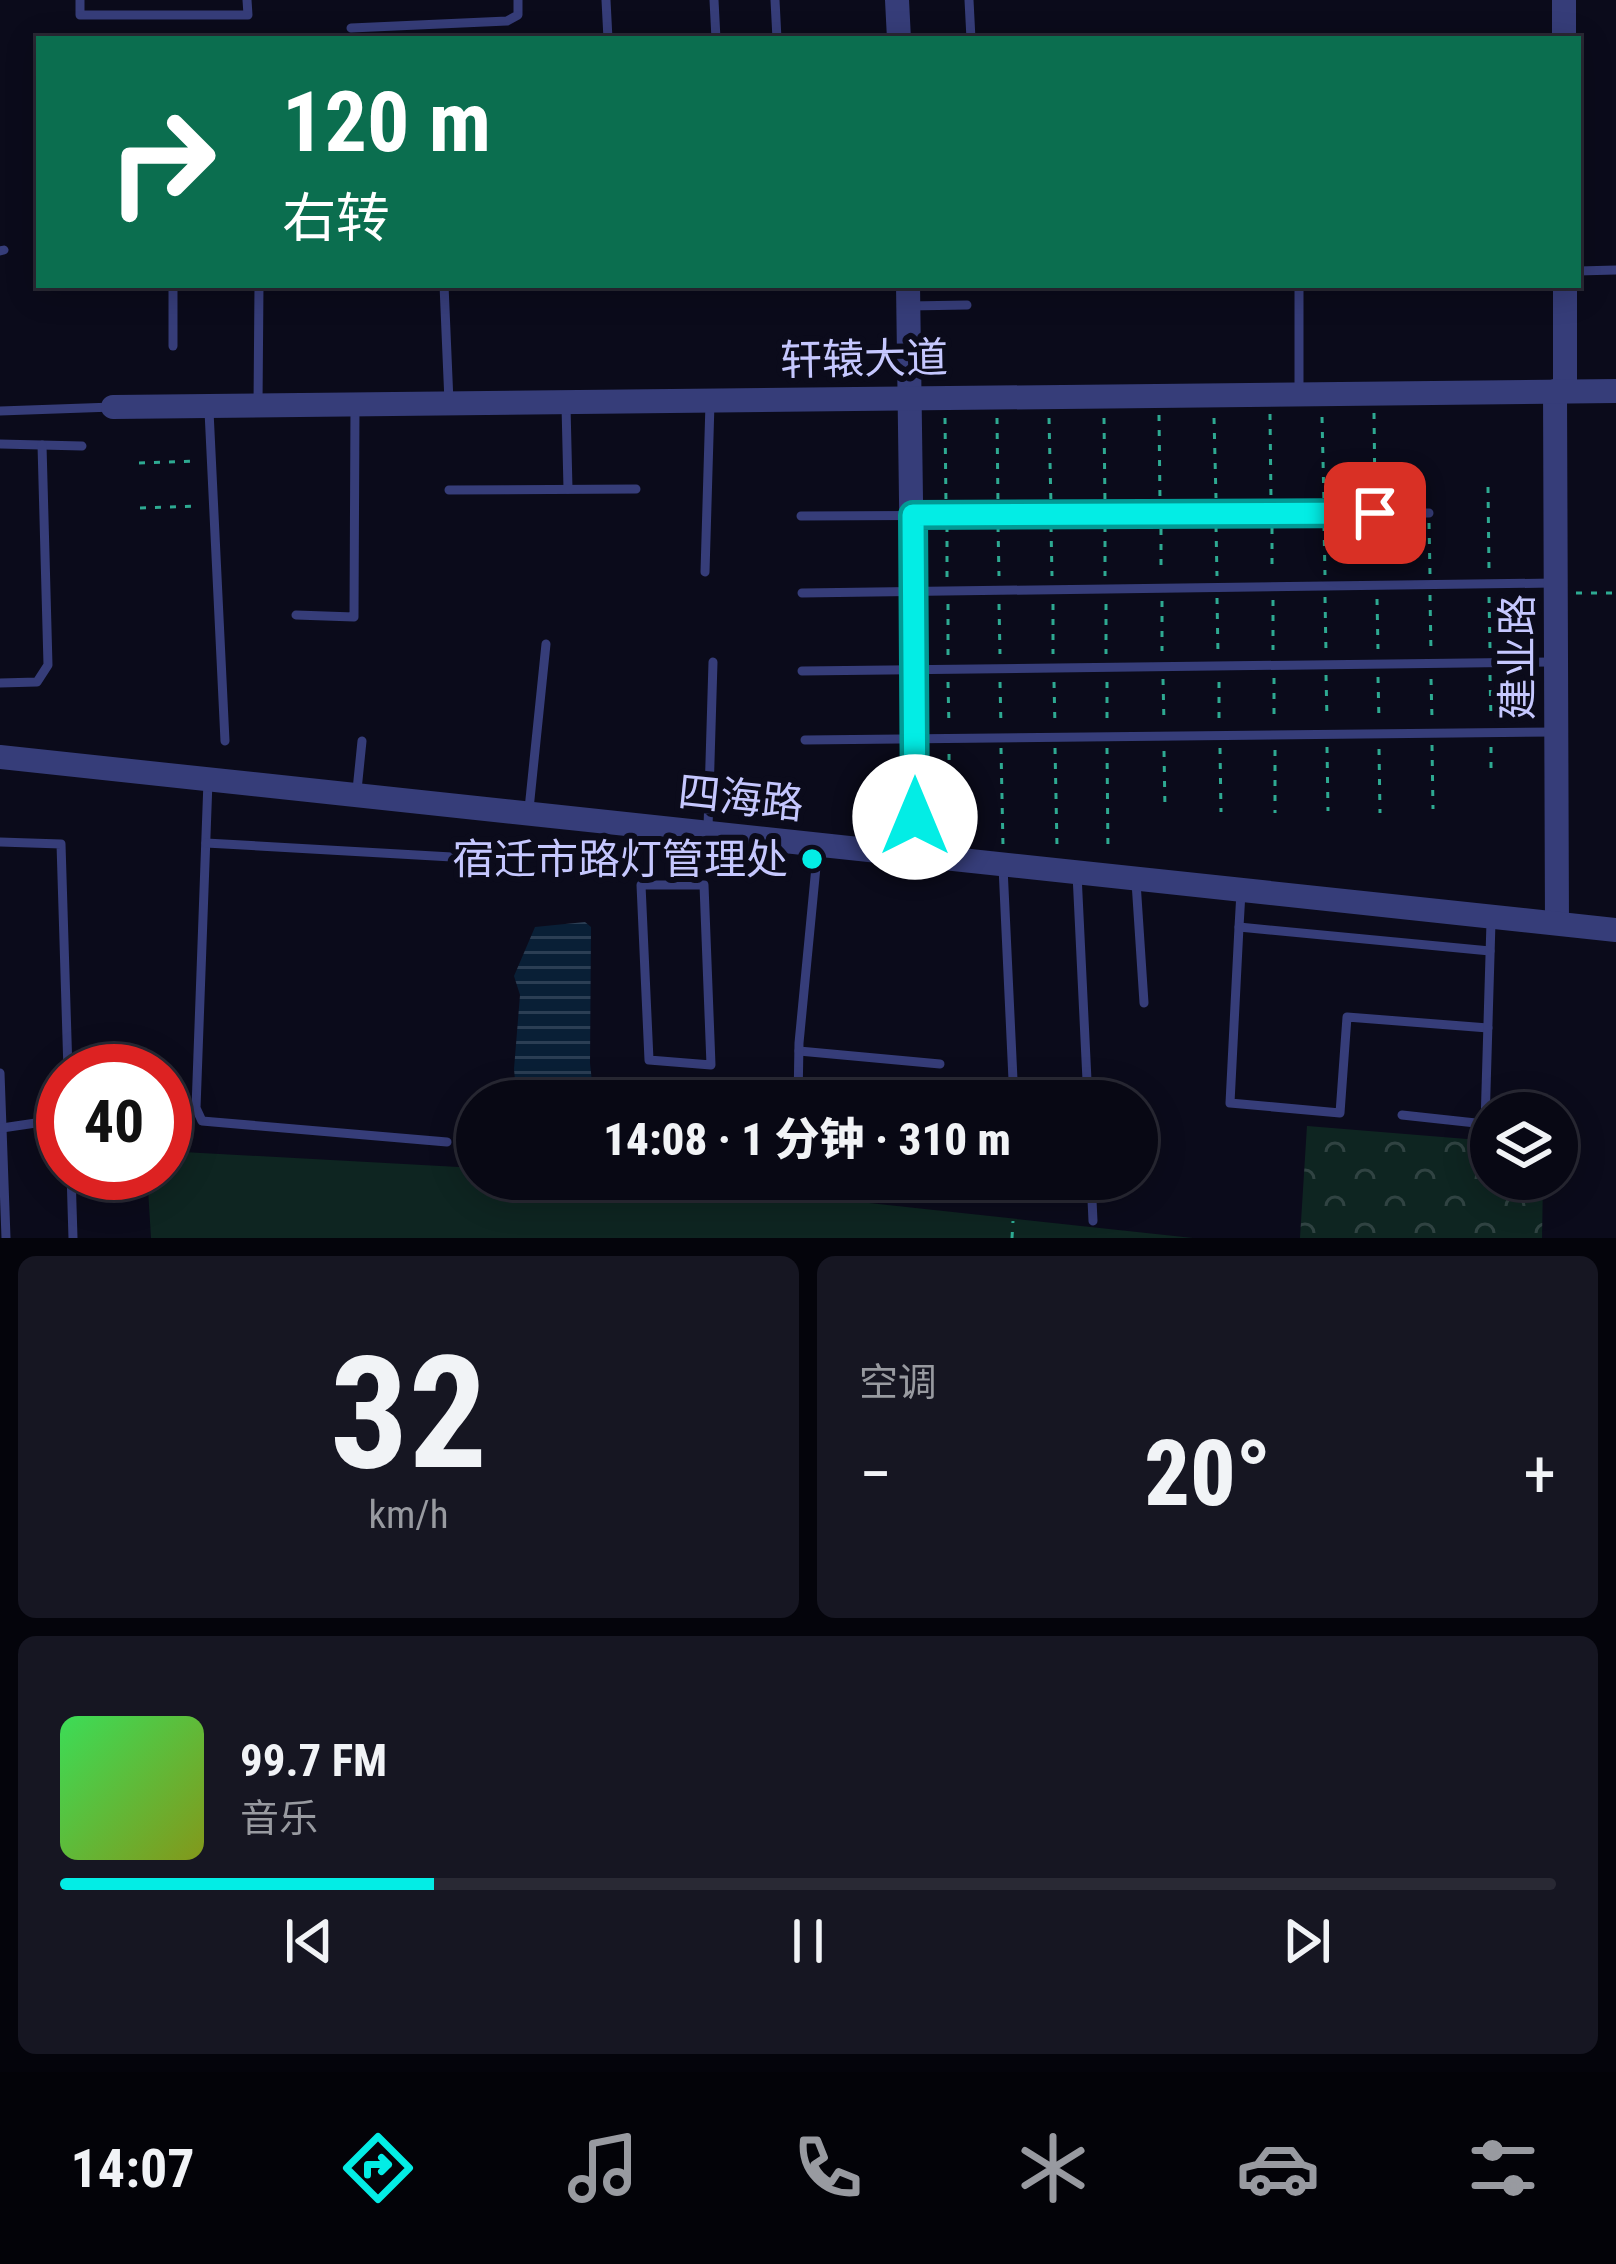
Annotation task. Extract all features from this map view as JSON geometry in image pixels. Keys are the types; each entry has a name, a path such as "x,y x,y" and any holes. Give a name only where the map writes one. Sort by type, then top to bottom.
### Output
{"street":[{"path":"897,0 899,36"},
{"path":"1564,0 1564,36"},
{"name":"建业路","path":"1557,923 1556,588 1565,288"},
{"path":"908,295 916,857"},
{"name":"轩辕大道","path":"113,407 1616,391"},
{"name":"四海路","path":"0,758 1616,930"}],"lane":[{"path":"80,0 80,15 248,15 248,0"},
{"path":"351,28 498,22 518,15 518,0"},
{"path":"606,0 608,36"},
{"path":"713,0 716,36"},
{"path":"776,0 777,36"},
{"path":"969,0 971,36"},
{"path":"1581,272 1616,270"},
{"path":"173,288 173,346"},
{"path":"258,404 259,288"},
{"path":"445,288 448,402"},
{"path":"1299,288 1311,394"},
{"path":"908,295 968,305"},
{"path":"705,572 710,400"},
{"path":"566,401 568,489"},
{"path":"296,615 354,617 355,403"},
{"path":"208,405 225,741"},
{"path":"0,411 113,407"},
{"path":"0,444 82,446"},
{"path":"0,683 37,682 48,665 42,445"},
{"path":"449,490 636,489"},
{"path":"801,516 1429,513"},
{"path":"802,593 1489,584 1556,588"},
{"path":"529,814 546,644"},
{"path":"708,834 713,662"},
{"path":"802,671 1556,662"},
{"path":"805,740 1556,732"},
{"path":"356,795 362,741"},
{"path":"208,779 196,1108 202,1121 447,1142"},
{"path":"679,831 679,885"},
{"path":"0,842 61,844 67,1044"},
{"path":"206,843 487,859"},
{"path":"798,1080 818,846"},
{"path":"1003,866 1013,1080"},
{"path":"1067,873 1086,1080"},
{"path":"1136,881 1144,1003"},
{"path":"641,885 679,885 704,885 711,1065 649,1060 641,885"},
{"path":"1241,892 1230,1103 1340,1113 1347,1017 1487,1028"},
{"path":"1402,1115 1485,1124 1491,916"},
{"path":"1239,927 1490,951"},
{"path":"799,1051 940,1064"},
{"path":"0,1073 6,1238"},
{"path":"2,1135 36,1126"},
{"path":"72,1200 73,1238"},
{"path":"1092,1200 1093,1221"}],"path":[{"path":"1373,393 1380,813"},
{"path":"1214,394 1221,812"},
{"path":"1270,394 1275,813"},
{"path":"1311,394 1324,513 1328,811"},
{"path":"1049,396 1055,737 1067,873"},
{"path":"1103,396 1109,878"},
{"path":"945,397 951,860"},
{"path":"996,397 1003,866"},
{"path":"139,463 211,461"},
{"path":"1488,487 1491,776"},
{"path":"140,508 213,505"},
{"path":"1556,588 1616,593"},
{"path":"1012,1221 1012,1238"}],"green space":[{"path":"1307,1126 1470,1139 1470,1200 1543,1200 1542,1238 1300,1238"},
{"path":"192,1152 456,1167 456,1200 841,1200 1193,1238 151,1238 149,1200 192,1200"}],"water":[{"path":"585,922 591,927 592,1080 515,1080 520,995 514,976 535,927"}],"place":[{"name":"宿迁市路灯管理处","path":"812,859"}],"route":[{"path":"915,817 913,515 1375,513"}]}
